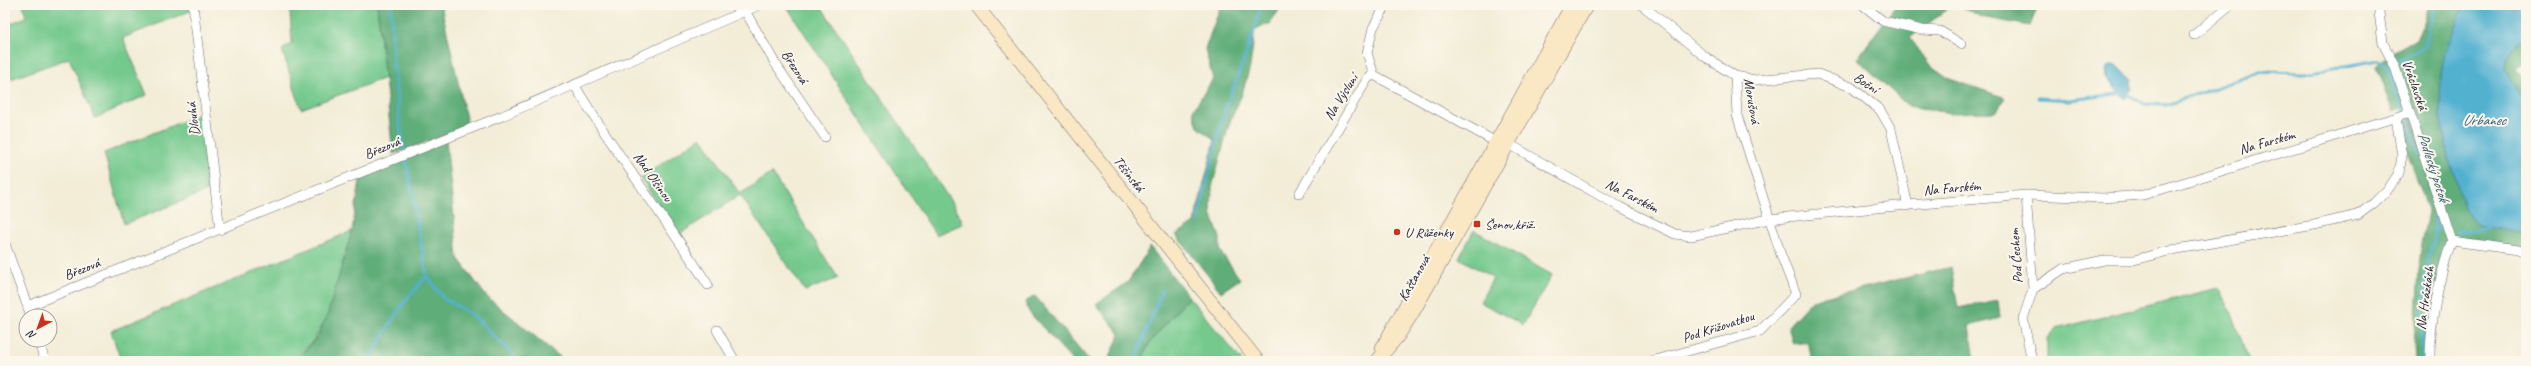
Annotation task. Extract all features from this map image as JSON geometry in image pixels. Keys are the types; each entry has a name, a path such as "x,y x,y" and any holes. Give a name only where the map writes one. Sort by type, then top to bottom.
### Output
{"main road":[{"name":"Těšínská","path":"976,5 1258,361"},
{"name":"Kaštanová","path":"1376,361 1398,336 1412,314 1503,143 1572,5"},
{"name":"Kaštanová","path":"1503,143 1587,5"}],"street":[{"name":"Dlouhá","path":"193,5 220,230"},
{"name":"Březová","path":"28,306 220,230 400,155 575,86 700,29 759,5"},
{"path":"1374,75 1367,53 1373,28 1386,5"},
{"name":"Morušová","path":"1642,5 1704,56 1735,76 1737,115 1769,219"},
{"path":"1863,5 1883,21 1922,30 1940,30 1961,44"},
{"path":"2194,36 2230,5"},
{"name":"Vráclavská","path":"2378,5 2383,43 2394,64 2404,115 2452,241"},
{"name":"Březová","path":"745,11 775,63 824,137"},
{"name":"Boční","path":"1735,76 1755,80 1818,74 1851,87 1880,110 1891,129 1908,206"},
{"name":"Na Výsluní","path":"1299,194 1368,78 1374,75 1503,143"},
{"name":"Nad Olšinou","path":"575,86 597,123 644,189 708,285"},
{"path":"2033,289 2063,269 2104,260 2134,260 2172,250 2314,225 2358,215 2374,203 2389,188 2399,173 2402,156 2404,115"},
{"name":"Na Farském","path":"1503,143 1620,208 1675,234 1691,236 1769,219 2026,195 2103,198 2143,195 2404,115"},
{"name":"Pod Čechem","path":"2026,195 2033,289 2023,319 2032,361"},
{"name":"Pod Křižovatkou","path":"1652,361 1760,331 1796,294 1769,219"},
{"path":"2452,241 2526,251"},
{"name":"Na Hrázkách","path":"2430,361 2444,260 2452,241"},
{"path":"5,244 28,306"},
{"path":"717,330 735,361"},
{"path":"41,348 45,361"}],"green space":[{"path":"23,5 189,5 190,11 123,38 147,95 95,118 69,58 5,81 5,26 26,17"},
{"path":"306,5 377,5 385,78 301,109 282,50 292,43 290,12"},
{"path":"377,5 441,5 468,127 393,154"},
{"path":"786,5 820,5 950,200 961,219 962,224 936,235"},
{"path":"1221,5 1282,5 1270,24 1255,29 1250,67 1241,97 1230,121 1212,187 1211,213 1220,238 1220,251 1240,279 1221,292 1176,235 1194,223 1215,140 1198,127 1193,110 1213,79 1205,49"},
{"path":"1896,5 1952,5 1910,38 1930,65 1950,79 2006,98 1995,112 1949,113 1908,106 1857,59"},
{"path":"1959,5 2038,5 2030,26 1981,17"},
{"name":"Urbanec","path":"2429,5 2526,5 2526,61 2517,69 2526,79 2526,251 2452,241 2408,107 2393,112 2376,66 2389,54 2416,39 2423,26"},
{"path":"203,113 210,190 124,224 104,153"},
{"path":"2410,117 2450,241 2429,361 2415,361 2414,345 2420,256 2428,211 2402,137 2402,125"},
{"path":"701,137 740,194 772,173 838,278 805,291 740,195 678,235 641,178"},
{"path":"446,140 458,258 486,296 565,361 300,361 300,356 318,336 328,313 352,231 361,174"},
{"path":"1474,230 1552,275 1523,325 1480,302 1493,278 1459,258"},
{"path":"352,231 332,305 324,324 314,340 302,353 287,361 121,361 111,331"},
{"path":"1150,247 1189,297 1150,342 1141,361 1108,361 1120,334 1096,304 1128,282"},
{"path":"1951,267 1958,308 1998,300 2000,318 1969,326 1974,361 1812,361 1808,342 1793,344 1788,326 1812,300"},
{"path":"2218,288 2231,311 2249,361 2047,361 2047,339 2056,329"},
{"path":"1035,296 1090,361 1073,361 1029,312 1025,302"},
{"path":"1189,297 1242,361 1141,361 1150,342"}],"water":[{"name":"Urbanec","path":"2464,5 2526,5 2526,36 2513,48 2507,59 2506,70 2526,107 2526,234 2477,225 2465,211 2447,149 2440,117 2441,73 2445,52"},
{"path":"2110,65 2116,65 2131,80 2132,90 2125,99 2107,77 2106,69"}],"waterway":[{"path":"370,361 395,316 427,276 401,132 393,65 391,5"},
{"path":"1197,222 1221,122 1253,35 1261,5"},
{"name":"Podleský potok","path":"2419,153 2387,67 2424,46 2435,5"},
{"path":"2038,98 2070,100 2125,93 2144,104 2166,105 2261,72 2305,73 2379,60 2387,67"},
{"name":"Podleský potok","path":"2421,361 2425,279 2435,229 2435,204"},
{"path":"2458,231 2475,231 2487,227 2487,223"},
{"name":"Podleský potok","path":"2435,229 2441,229"},
{"path":"427,276 443,298 474,316 519,361"},
{"path":"1135,361 1162,290"}],"place":[{"name":"Šenov,křiž.","path":"1477,224"},
{"name":"U Růženky","path":"1397,232"}]}
